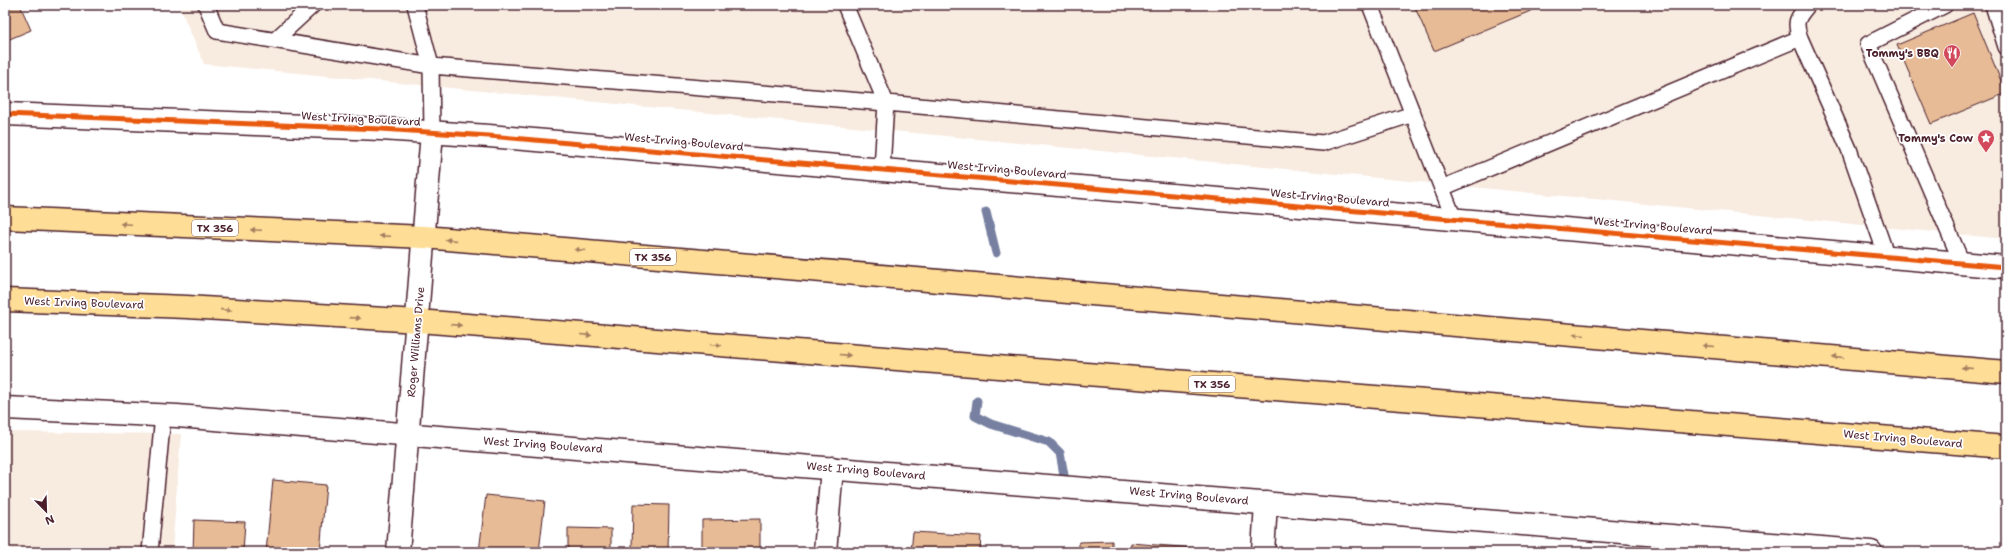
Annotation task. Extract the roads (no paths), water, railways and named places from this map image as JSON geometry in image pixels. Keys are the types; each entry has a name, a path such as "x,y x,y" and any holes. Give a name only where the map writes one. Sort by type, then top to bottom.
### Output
{"main road":[{"name":"TX 356","path":"5,218 424,237 2006,372"},
{"name":"West Irving Boulevard","path":"5,300 187,307 418,322 2006,447"}],"street":[{"name":"West Irving Boulevard","path":"5,114 497,136 2006,267"},
{"name":"Roger Williams Drive","path":"398,552 409,434 432,132"},
{"name":"West Irving Boulevard","path":"5,408 163,415 1266,503 1699,545 1871,552"},
{"path":"825,552 832,468"},
{"path":"1263,552 1266,503"}],"lane":[{"path":"206,5 217,30 431,66 886,103 1323,143 1413,114"},
{"path":"275,40 313,5"},
{"path":"415,5 431,66 432,132"},
{"path":"845,5 886,103 882,169"},
{"path":"1370,5 1454,219"},
{"path":"1808,5 1799,16 1796,26 1849,149 1887,257"},
{"path":"1945,5 1868,44 1962,263"},
{"path":"1993,5 2006,47"},
{"path":"1442,188 1800,38"},
{"path":"150,552 163,415"}],"waterway":[{"path":"986,212 996,253"},
{"path":"977,401 975,416 991,424 1049,442 1060,453 1066,486"}],"place":[{"name":"Tommy's BBQ","path":"1952,68"},
{"name":"Tommy's Cow","path":"1986,153"}]}
